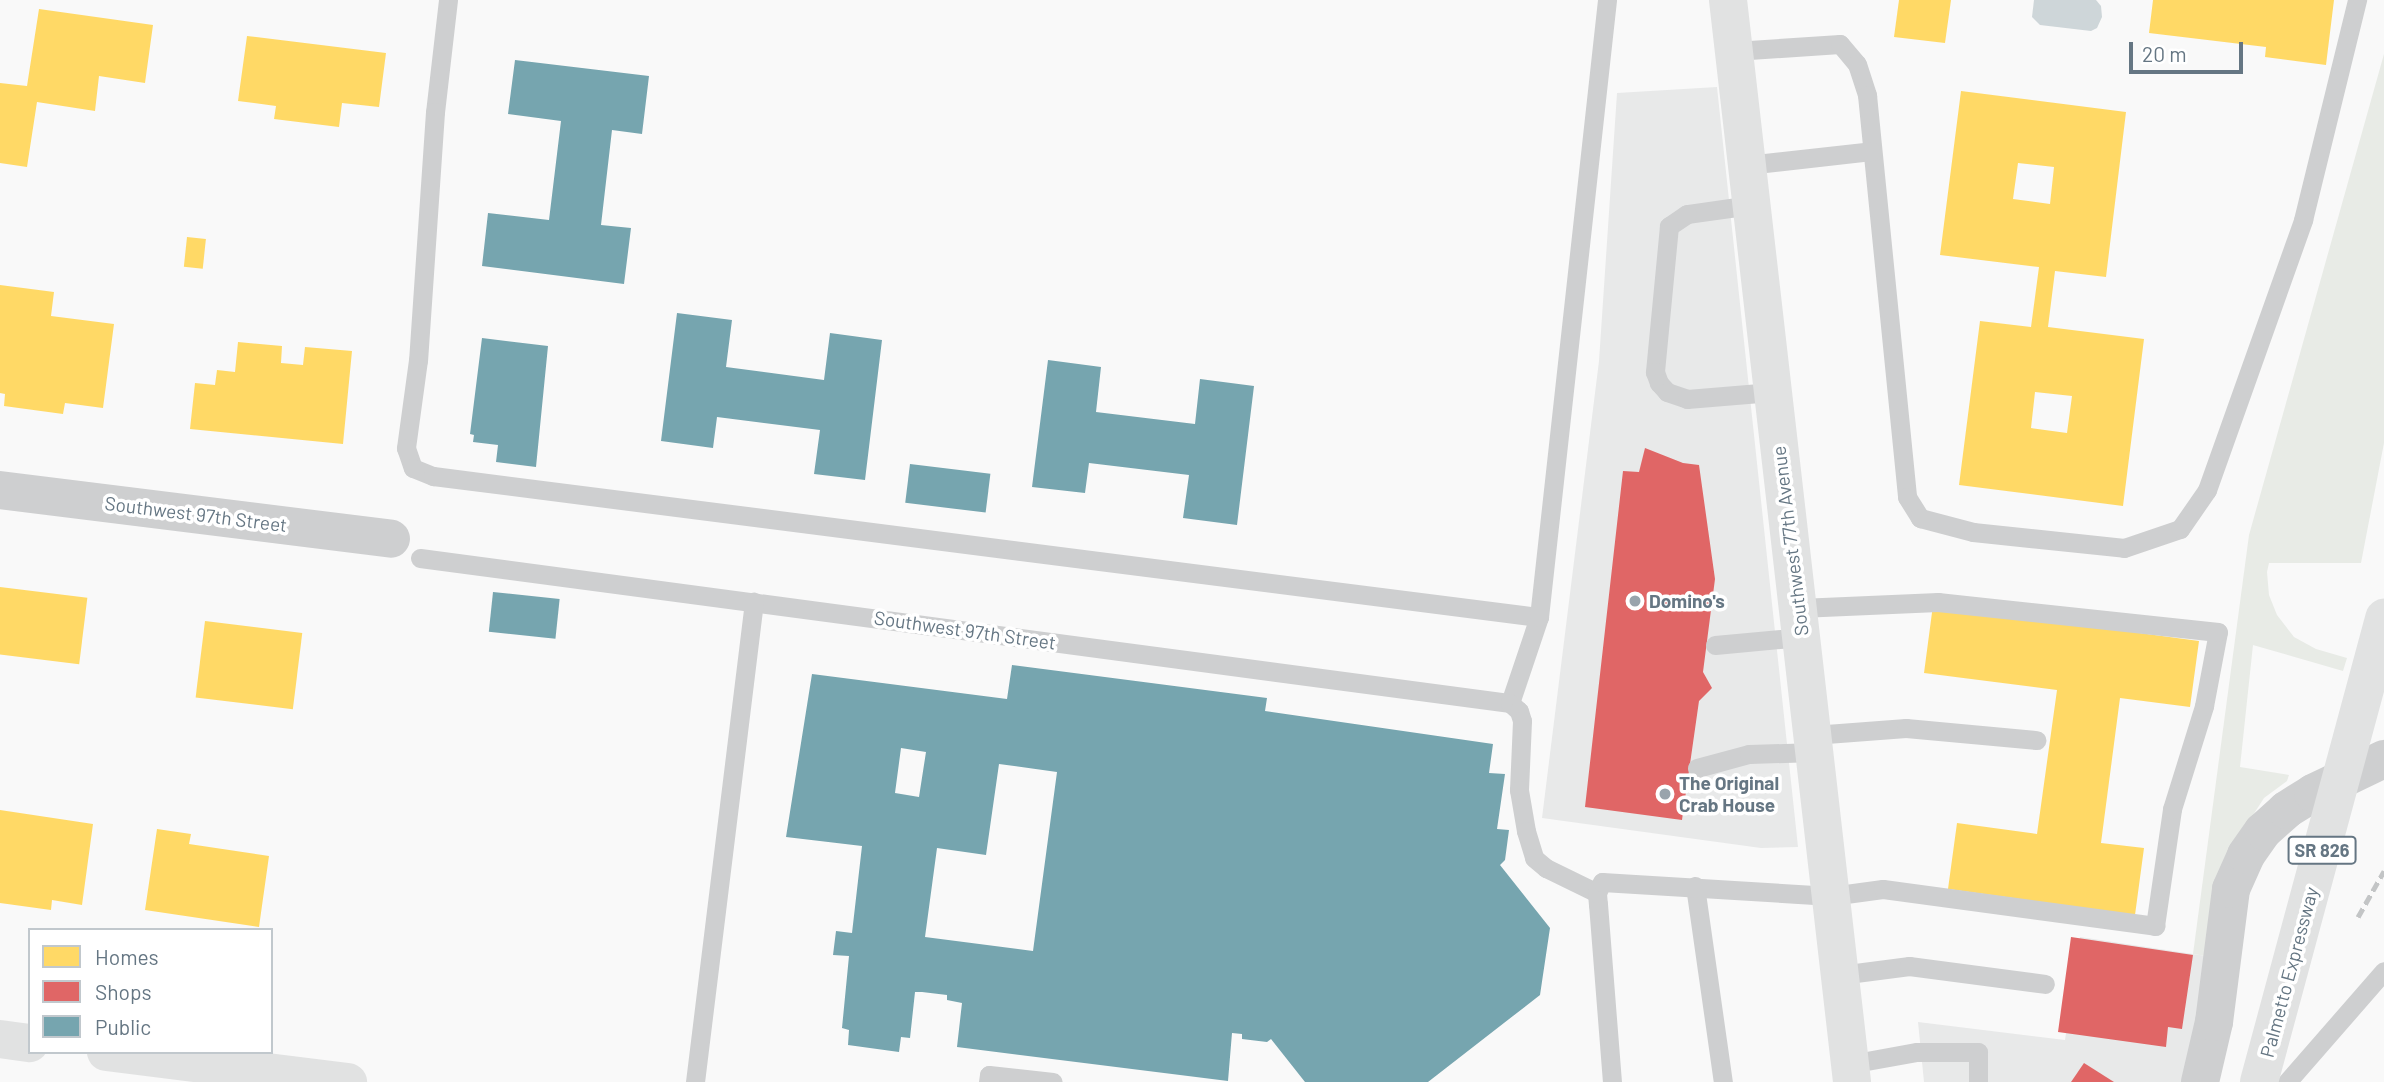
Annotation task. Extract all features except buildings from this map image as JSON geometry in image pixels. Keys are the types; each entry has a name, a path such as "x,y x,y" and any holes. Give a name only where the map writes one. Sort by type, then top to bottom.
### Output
{"main road":[{"name":"Southwest 77th Avenue","path":"1728,0 1851,1073"},
{"name":"Palmetto Expressway","path":"2259,1082 2384,618"},
{"path":"0,1039 28,1043"},
{"path":"122,1054 348,1082"}],"street":[{"name":"Southwest 97th Street","path":"0,490 405,549"},
{"path":"2200,1082 2214,1022 2229,900 2246,855 2263,831 2286,810 2313,793 2384,759"}],"lane":[{"path":"448,0 435,112 418,360 406,448 413,468 433,476 1539,617"},
{"path":"1597,893 1546,868 1534,858 1525,831 1519,790 1522,721 1520,711 1510,703 1539,617 1607,0"},
{"path":"1734,51 1840,44 1857,64 1867,95 1907,497 1920,518 1973,532 2124,548 2180,529 2207,490 2303,220 2357,0"},
{"path":"1747,165 1871,150"},
{"path":"1751,205 1687,214 1669,226 1655,372 1659,383 1667,392 1687,399 1773,392"},
{"name":"Southwest 97th Street","path":"405,549 754,602 1510,703"},
{"path":"695,1082 754,602"},
{"path":"1612,1082 1597,893 1602,882 1831,895 1883,889 2155,926 2172,809 2203,706 2218,632 1938,602 1800,622 1715,645"},
{"path":"1697,768 1749,754 1906,727 2036,740"},
{"path":"1695,886 1723,1082"},
{"path":"1840,975 1909,966 2045,984"},
{"path":"2287,1082 2384,971"},
{"path":"1851,1073 1917,1052 1978,1052 1978,1082"},
{"path":"988,1082 989,1076 1053,1082"}],"shaded area":[{"path":"2034,0 2096,0 2101,6 2102,17 2097,28 2091,31 2040,25 2032,17"},
{"path":"2384,54 2384,443 2361,563 2269,563 2267,572 2269,595 2277,615 2294,637 2316,649 2347,658 2343,671 2253,645 2240,767 2289,775 2287,781 2264,798 2246,826 2206,956 2193,954 2249,535"},
{"path":"1717,87 1798,847 1761,848 1542,818 1599,361 1617,93"},
{"path":"2080,937 2206,956 2191,1059 2182,1082 1924,1082 1918,1022 2065,1040"}],"railway":[{"path":"2358,917 2384,871"}],"place":[{"name":"Domino's","path":"1635,601"},
{"name":"The Original Crab House","path":"1665,794"}]}
